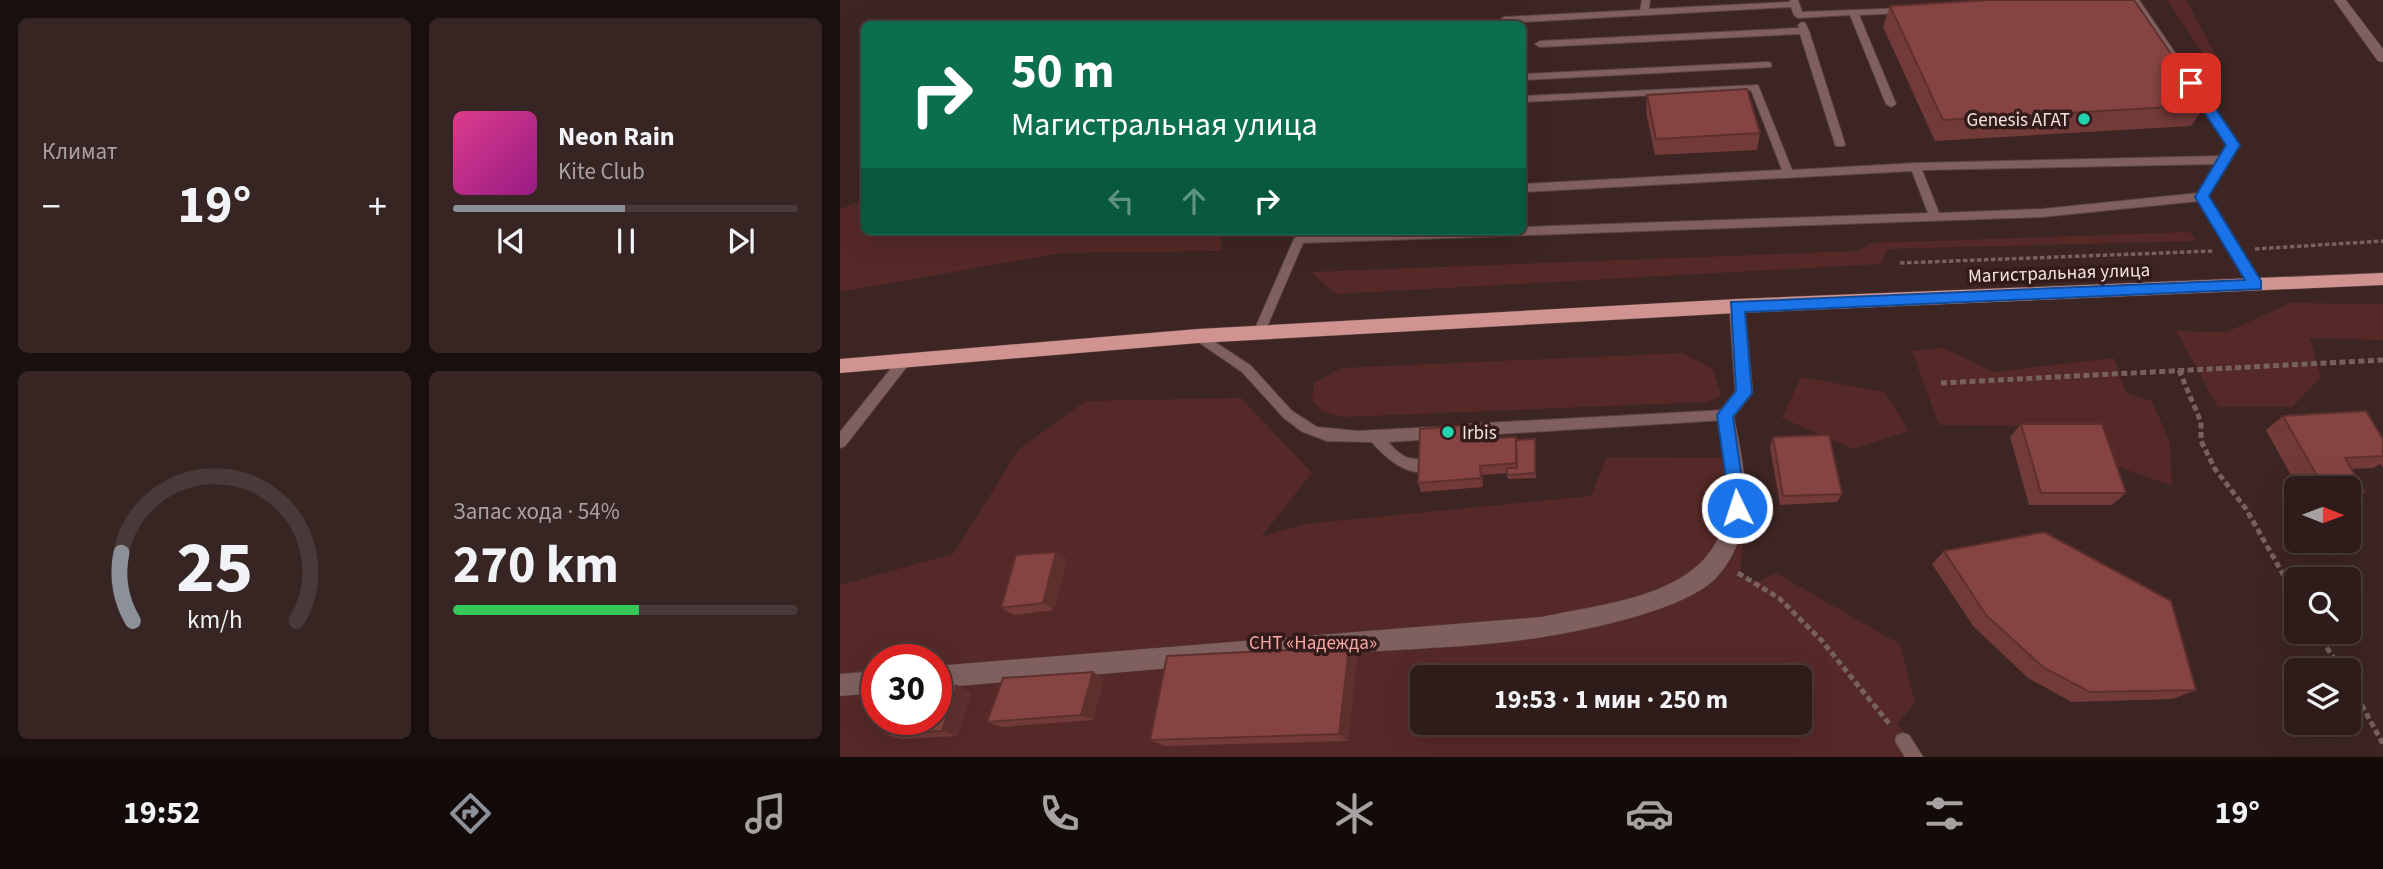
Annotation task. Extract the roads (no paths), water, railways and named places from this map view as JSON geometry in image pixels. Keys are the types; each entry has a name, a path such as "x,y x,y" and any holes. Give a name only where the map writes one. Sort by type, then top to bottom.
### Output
{"main road":[{"name":"Магистральная улица","path":"840,366 1198,336 1737,306 2383,279"}],"street":[{"path":"2340,0 2383,58"},
{"path":"952,676 1542,627 1602,614 1676,591 1698,580 1718,561 1732,536 1737,508 1725,415 1744,393 1737,306"},
{"path":"840,685 861,683"}],"lane":[{"path":"1644,12 1647,0"},
{"path":"2136,0 2233,145 2202,197"},
{"path":"1504,20 1795,2 1840,144"},
{"path":"1798,15 1922,9"},
{"path":"1853,12 1891,104"},
{"path":"1540,44 1804,31"},
{"path":"1526,76 1768,65"},
{"path":"1526,99 1755,87 1788,173"},
{"path":"1526,188 1916,167 2226,160"},
{"path":"1916,167 1935,216"},
{"path":"1526,228 2042,213 2202,197"},
{"path":"2202,197 2256,285"},
{"path":"1259,333 1301,235"},
{"path":"1198,336 1250,372 1301,425 1318,433 1375,436 1492,433 1725,415"},
{"path":"840,442 905,360"},
{"path":"1375,436 1402,464 1413,468 1452,466"},
{"path":"1903,741 1915,757"}],"place":[{"name":"Genesis АГАТ","path":"2084,119"},
{"name":"Irbis","path":"1448,432"}],"park label":[{"name":"СНТ «Надежда»","path":"1313,642"}]}
